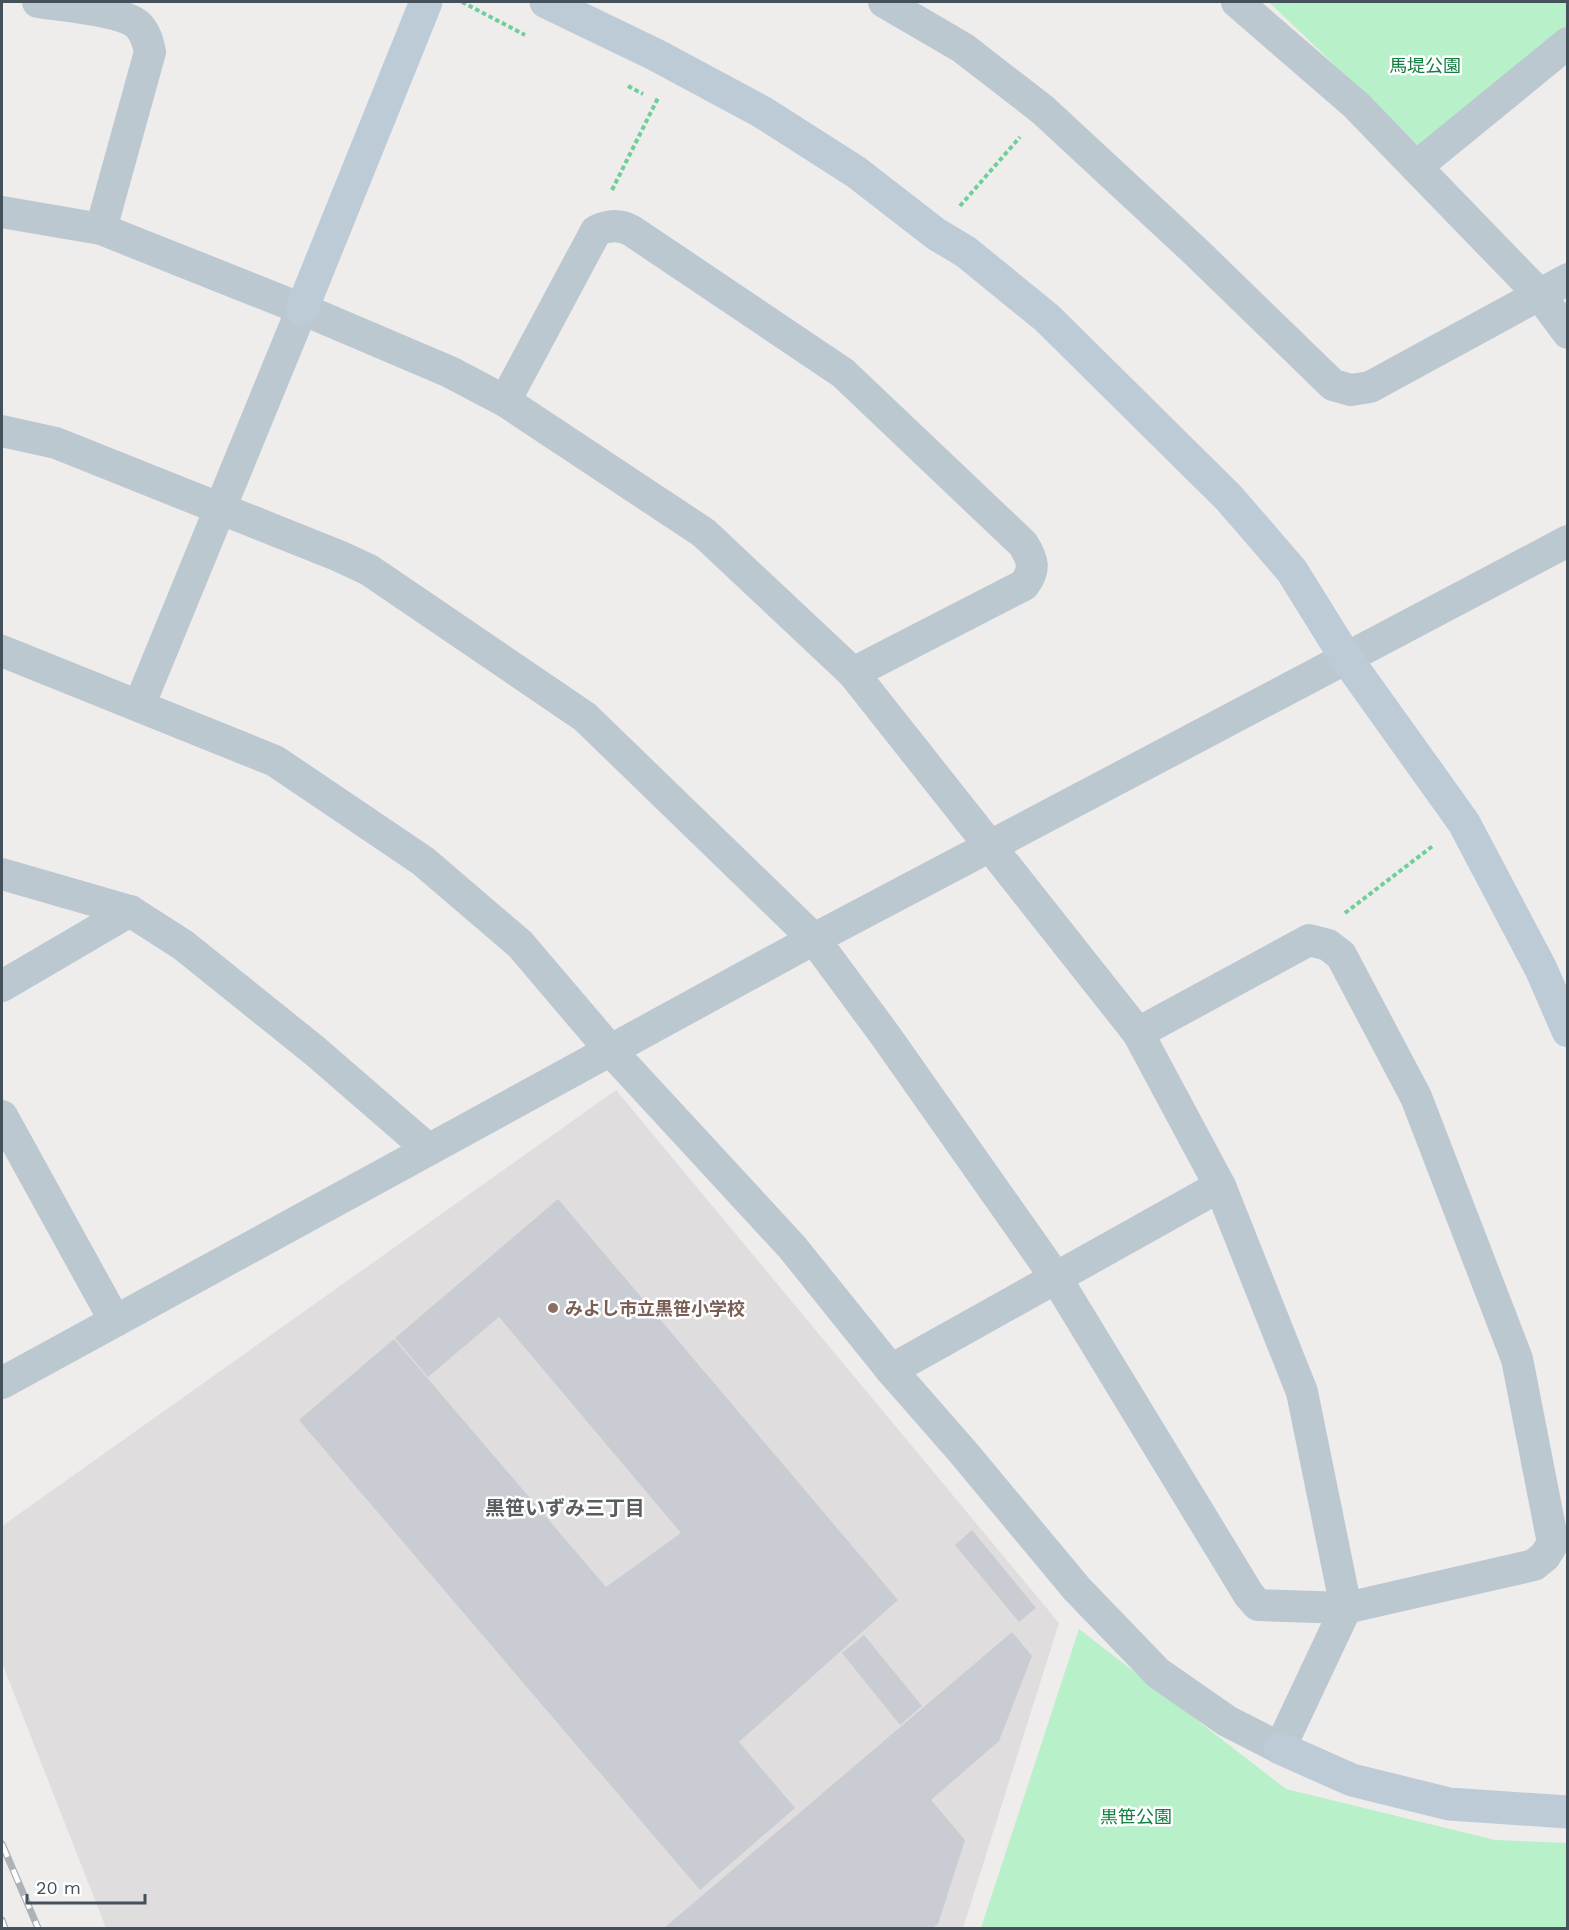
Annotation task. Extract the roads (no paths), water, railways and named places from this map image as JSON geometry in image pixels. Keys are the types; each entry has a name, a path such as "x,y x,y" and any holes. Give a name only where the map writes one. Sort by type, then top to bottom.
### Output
{"street":[{"path":"38,2 125,17 138,24 146,36 150,52 101,229"},
{"path":"139,706 426,2"},
{"path":"546,2 762,112 856,172 936,234 966,252 1047,318 1228,498 1292,570 1346,658 1464,823 1541,969 1568,1031"},
{"path":"884,2 963,48 1043,110 1194,249 1333,385 1352,390 1370,387 1568,279"},
{"path":"1237,2 1348,97 1539,294 1568,333"},
{"path":"1416,167 1568,43"},
{"path":"2,212 101,229 302,309 450,372 506,401 704,533 853,673 1138,1033 1220,1186 1302,1392 1346,1608 1280,1748"},
{"path":"506,401 596,231 604,227 624,226 843,373 1023,544 1033,561 1032,575 1024,585 853,673"},
{"path":"2,431 56,443 369,570 585,717 814,939 885,1035 1056,1278 1249,1595 1258,1605 1346,1608 1534,1565 1545,1556 1553,1543 1517,1359 1416,1097 1341,955 1328,945 1309,940 1138,1033"},
{"path":"2,1383 814,939 1568,541"},
{"path":"2,651 275,761 423,861 520,944 611,1051 792,1247 891,1371 962,1451 1077,1589 1158,1673 1227,1721 1352,1780 1449,1804 1568,1812"},
{"path":"2,874 130,911 183,945 280,1022 428,1149"},
{"path":"2,986 130,911"},
{"path":"2,1116 115,1321"},
{"path":"891,1371 1220,1186"}],"railway":[{"path":"2,1844 38,1928"},
{"path":"2,1920 5,1928"}],"place":[{"name":"みよし市立黒笹小学校","path":"553,1308"}],"district":[{"name":"黒笹いずみ三丁目","path":"565,1508"}],"park label":[{"name":"馬堤公園","path":"1425,65"},
{"name":"黒笹公園","path":"1136,1816"}]}
